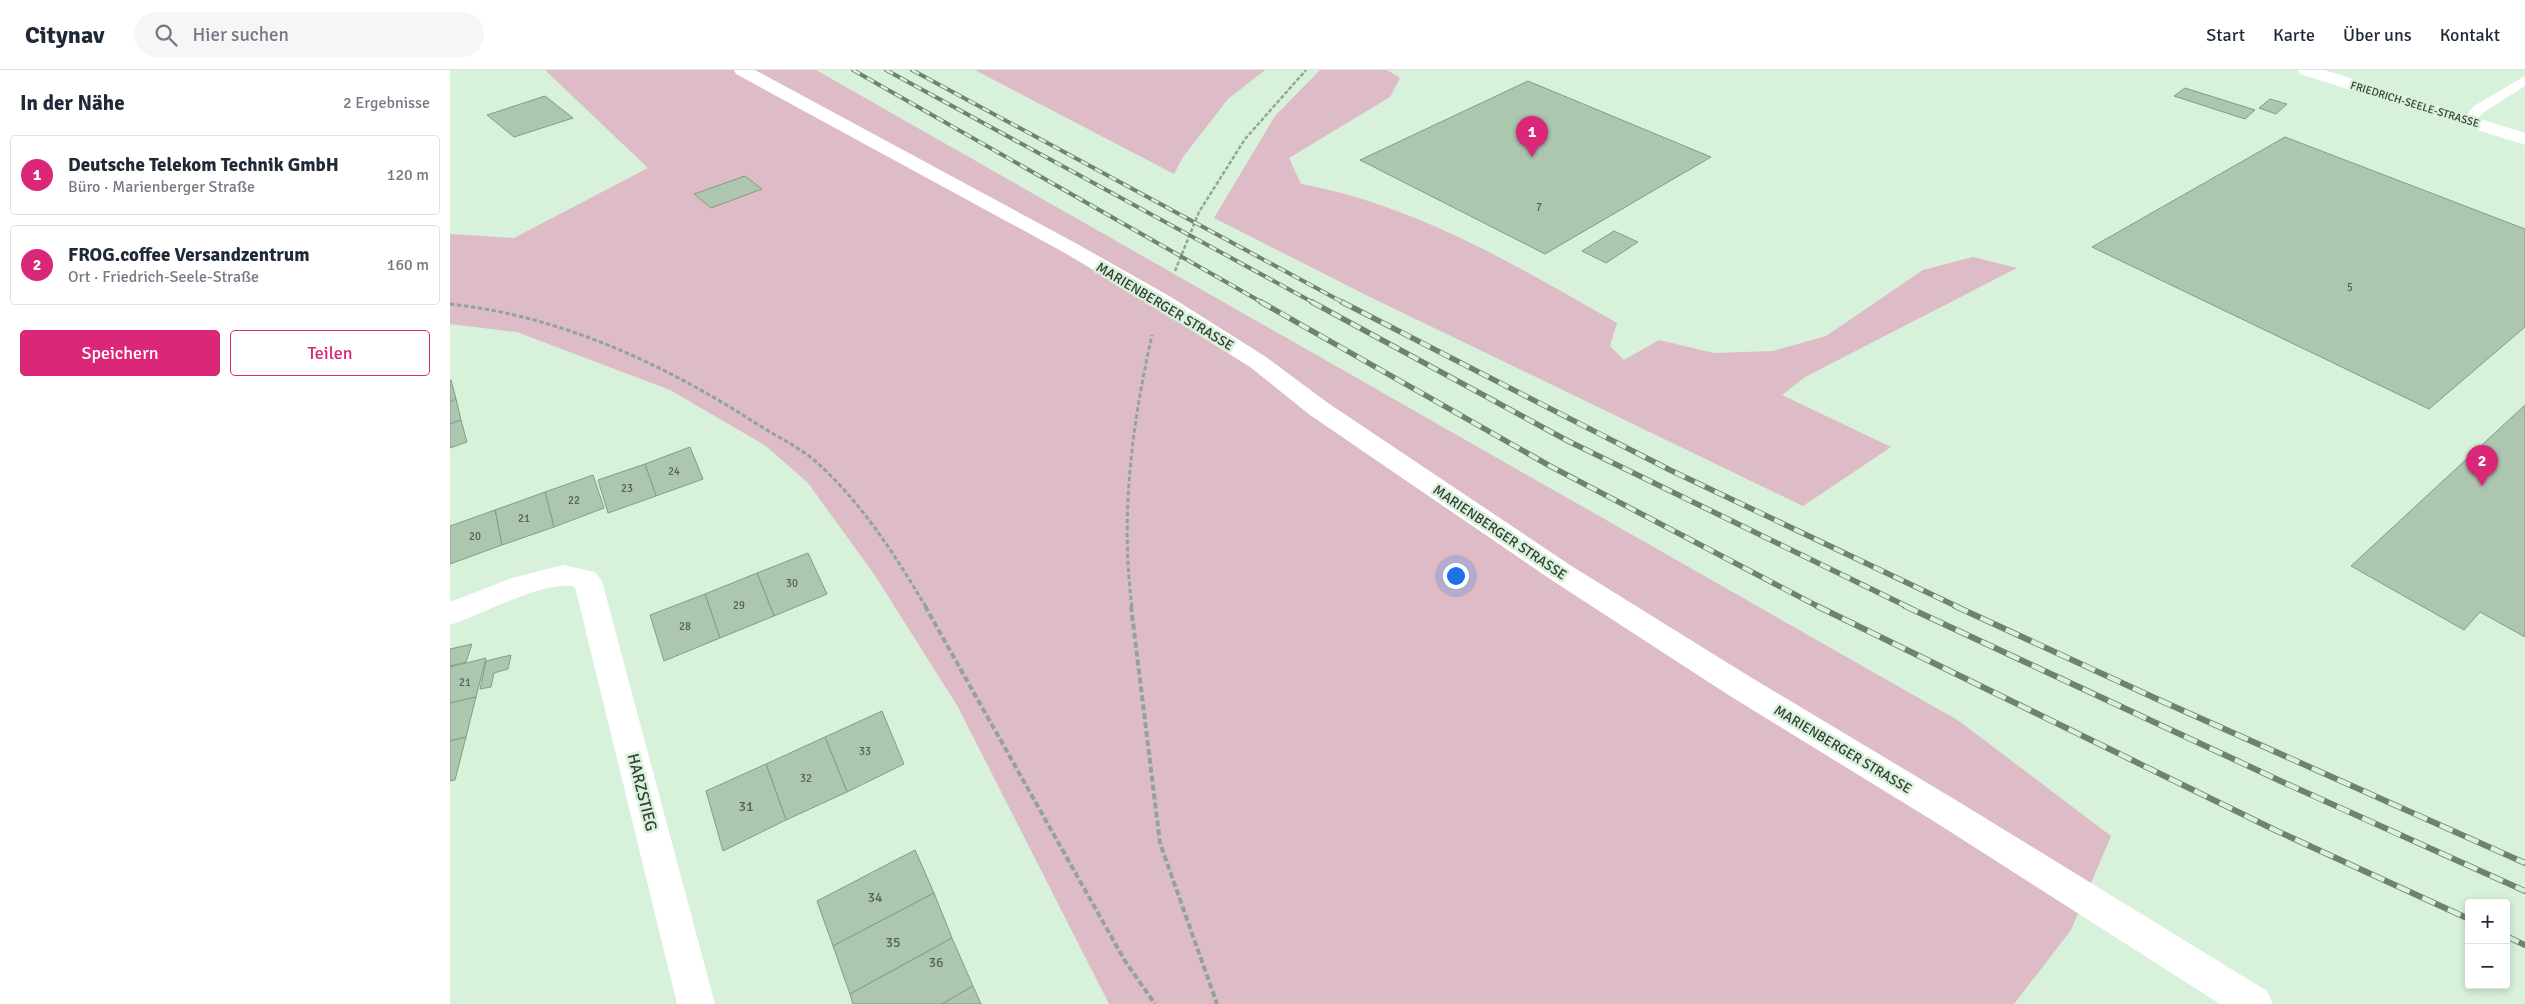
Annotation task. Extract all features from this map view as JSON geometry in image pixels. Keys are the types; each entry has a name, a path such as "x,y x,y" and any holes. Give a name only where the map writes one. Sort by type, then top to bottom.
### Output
{"street":[{"name":"MARIENBERGER STRASSE","path":"742,70 1072,249 1163,302 1258,362 1319,409 1563,574 1741,687 1947,812 2254,1004"},
{"name":"FRIEDRICH-SEELE-STRASSE","path":"2306,70 2525,139"},
{"name":"HARZSTIEG","path":"450,614 540,580 561,575 577,576 588,581 696,1004"}],"lane":[{"path":"2469,121 2479,109 2525,80"}],"path":[{"path":"1174,274 1199,212 1245,139 1306,70"},
{"path":"450,304 502,311 602,342 677,377 739,411 817,463 846,492 877,530 929,613 1125,961 1155,1004"},
{"path":"1153,332 1141,384 1129,465 1128,578 1160,843 1217,1004"}],"shaded area":[{"path":"545,70 816,70 1959,721 2111,836 2071,930 2014,1004 1109,1004 958,707 874,574 808,483 766,446 670,390 517,332 450,324 450,234 514,238 648,168"},
{"path":"975,70 1265,70 1228,99 1183,157 1174,174"},
{"path":"1320,70 1387,70 1400,78 1390,97 1289,158 1301,184 1343,194 1425,222 1465,240 1542,280 1617,323 1610,346 1624,360 1659,340 1714,353 1773,351 1826,336 1923,270 1973,257 2017,268 1805,377 1782,395 1891,447 1803,506 1370,297 1214,218 1275,116"}],"building":[{"path":"1528,81 1711,157 1545,254 1360,160"},
{"path":"2185,88 2255,110 2245,119 2174,96"},
{"path":"545,96 573,118 514,137 487,115"},
{"path":"2270,99 2287,104 2276,114 2259,108"},
{"path":"2285,137 2525,229 2525,327 2429,409 2092,247"},
{"path":"745,176 762,189 711,208 694,194"},
{"path":"1614,231 1638,242 1606,263 1582,251"},
{"path":"450,380 456,399 450,402"},
{"path":"456,399 461,420 450,424 450,402"},
{"path":"2525,405 2525,637 2480,612 2464,630 2351,566"},
{"path":"461,420 467,442 450,448 450,424"},
{"path":"690,447 703,479 656,496 645,464"},
{"path":"645,464 656,496 608,513 598,480"},
{"path":"593,475 604,508 554,527 545,492"},
{"path":"545,492 554,527 502,545 495,510"},
{"path":"495,510 502,545 450,564 450,526"},
{"path":"808,553 827,594 774,616 757,573"},
{"path":"757,573 774,616 720,638 705,594"},
{"path":"705,594 720,638 664,661 650,615"},
{"path":"472,644 466,662 450,666 450,649"},
{"path":"511,655 508,669 494,673 491,687 480,689 486,661"},
{"path":"486,658 476,697 450,703 450,667"},
{"path":"476,697 466,737 450,741 450,703"},
{"path":"882,711 904,764 847,792 825,737"},
{"path":"466,737 455,780 450,781 450,741"},
{"path":"825,737 847,792 786,820 766,764"},
{"path":"766,764 786,820 723,851 706,791"},
{"path":"915,850 934,893 833,946 817,901"},
{"path":"934,893 952,938 850,994 833,946"},
{"path":"952,938 973,986 942,1004 853,1004 850,994"},
{"path":"973,986 981,1004 942,1004"}],"railway":[{"path":"853,70 1263,303"},
{"path":"886,70 1314,303"},
{"path":"912,70 1344,303"},
{"path":"1261,302 1550,466 1818,607"},
{"path":"1312,302 1568,441 1908,607"},
{"path":"1342,302 1670,470 1958,607"},
{"path":"1905,606 2287,784 2525,891"},
{"path":"1955,606 2157,699 2525,863"},
{"path":"1818,607 2277,831 2465,917"},
{"path":"2510,938 2525,945"}],"place":[{"name":"Deutsche Telekom Technik GmbH","path":"1532,157"},
{"name":"FROG.coffee Versandzentrum","path":"2482,486"}]}
